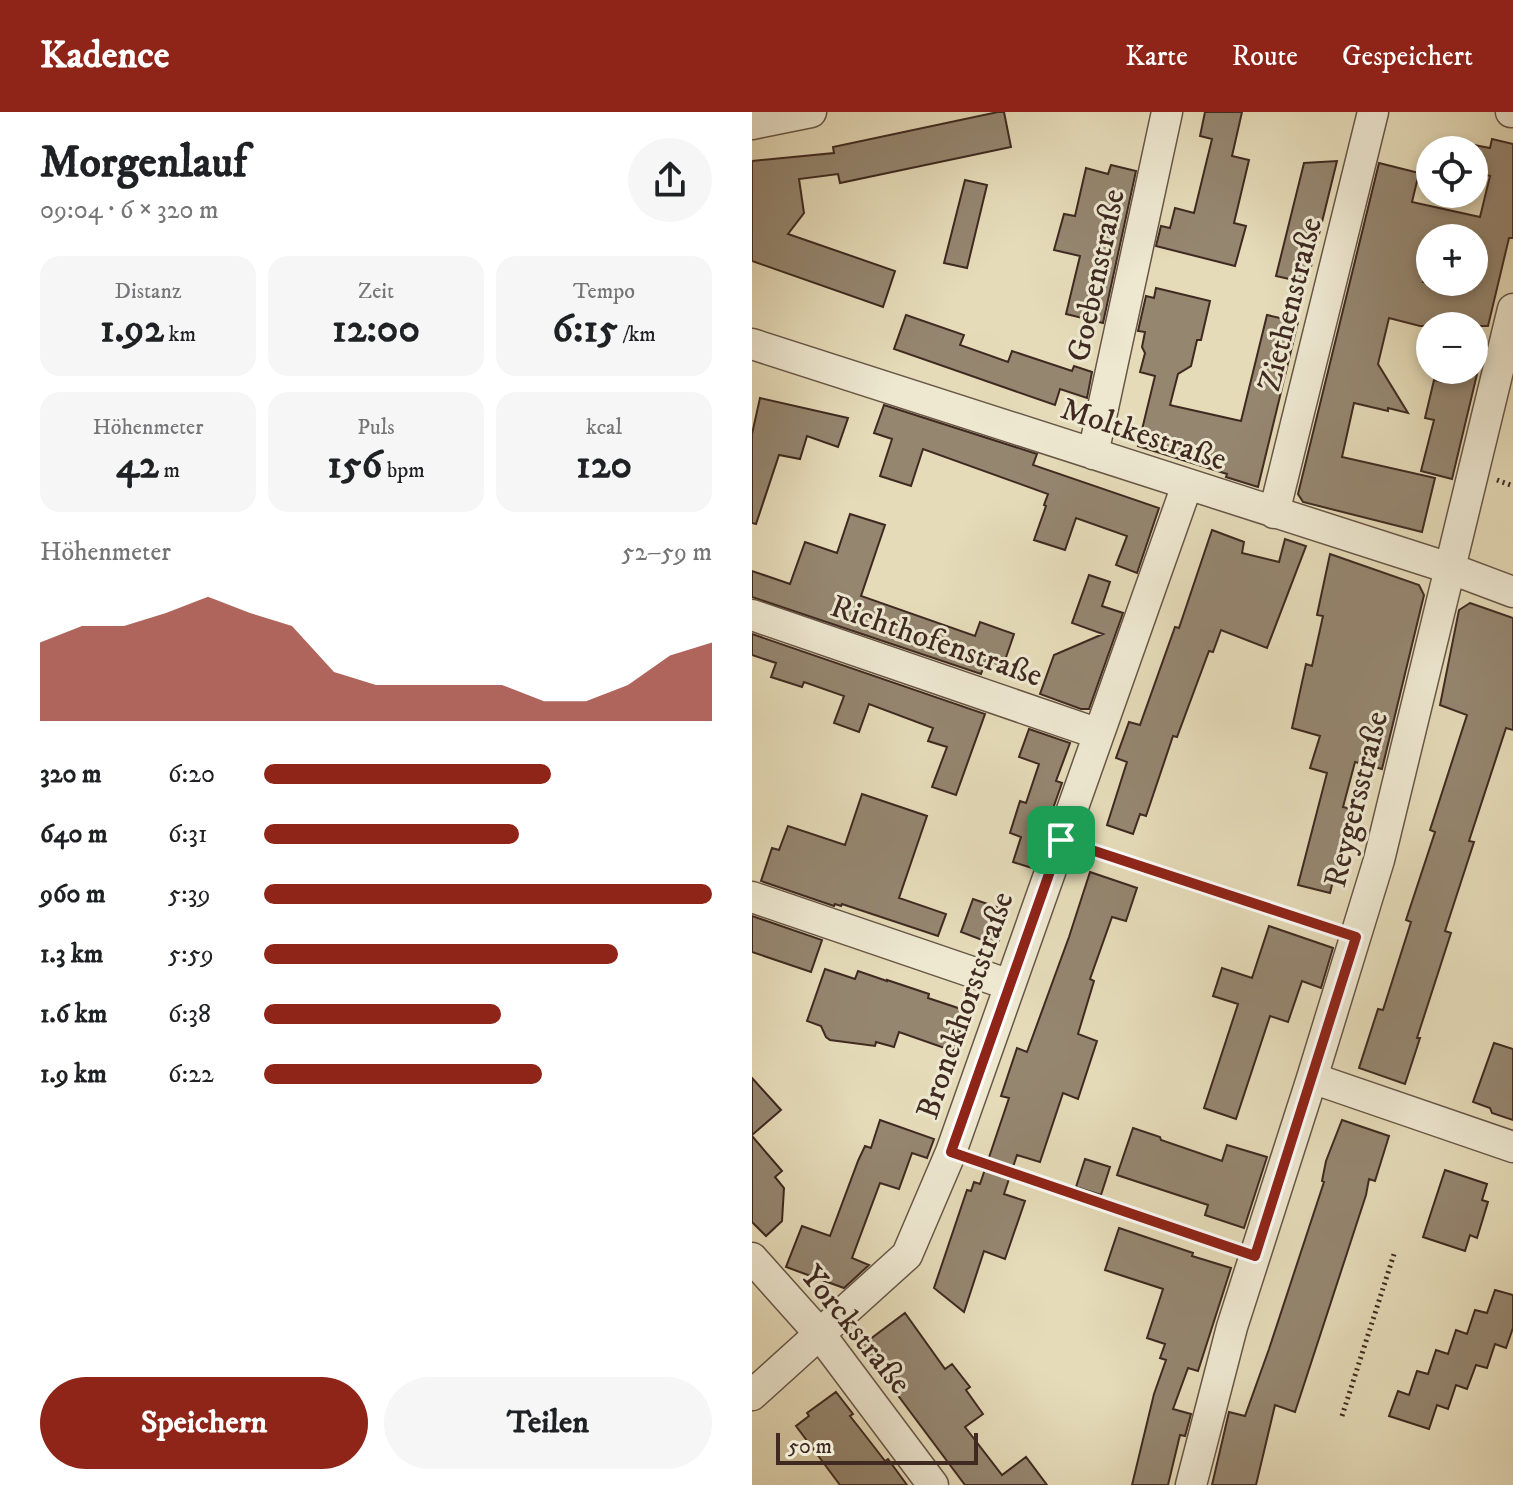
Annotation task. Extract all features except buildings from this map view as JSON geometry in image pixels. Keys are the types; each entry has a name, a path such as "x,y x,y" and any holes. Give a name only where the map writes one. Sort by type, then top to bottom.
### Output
{"street":[{"path":"752,124 811,112"},
{"name":"Goebenstraße","path":"1093,454 1167,112"},
{"name":"Ziethenstraße","path":"1274,513 1373,112"},
{"name":"Reygersstraße","path":"1191,1485 1232,1327 1379,860 1513,309"},
{"name":"Moltkestraße","path":"752,344 1449,568 1513,592"},
{"name":"Bronckhorststraße","path":"752,1395 907,1255 951,1152 1187,485"},
{"name":"Richthofenstraße","path":"752,615 1099,734"},
{"path":"752,897 1010,985"},
{"path":"1312,1078 1513,1147"},
{"name":"Yorckstraße","path":"752,1258 819,1333 933,1485"}],"path":[{"path":"1061,840 1356,937"},
{"path":"951,1152 1255,1256"},
{"path":"1342,1416 1395,1251"}],"route":[{"path":"1061,840 1356,937 1255,1256 951,1152 1061,840"}]}
